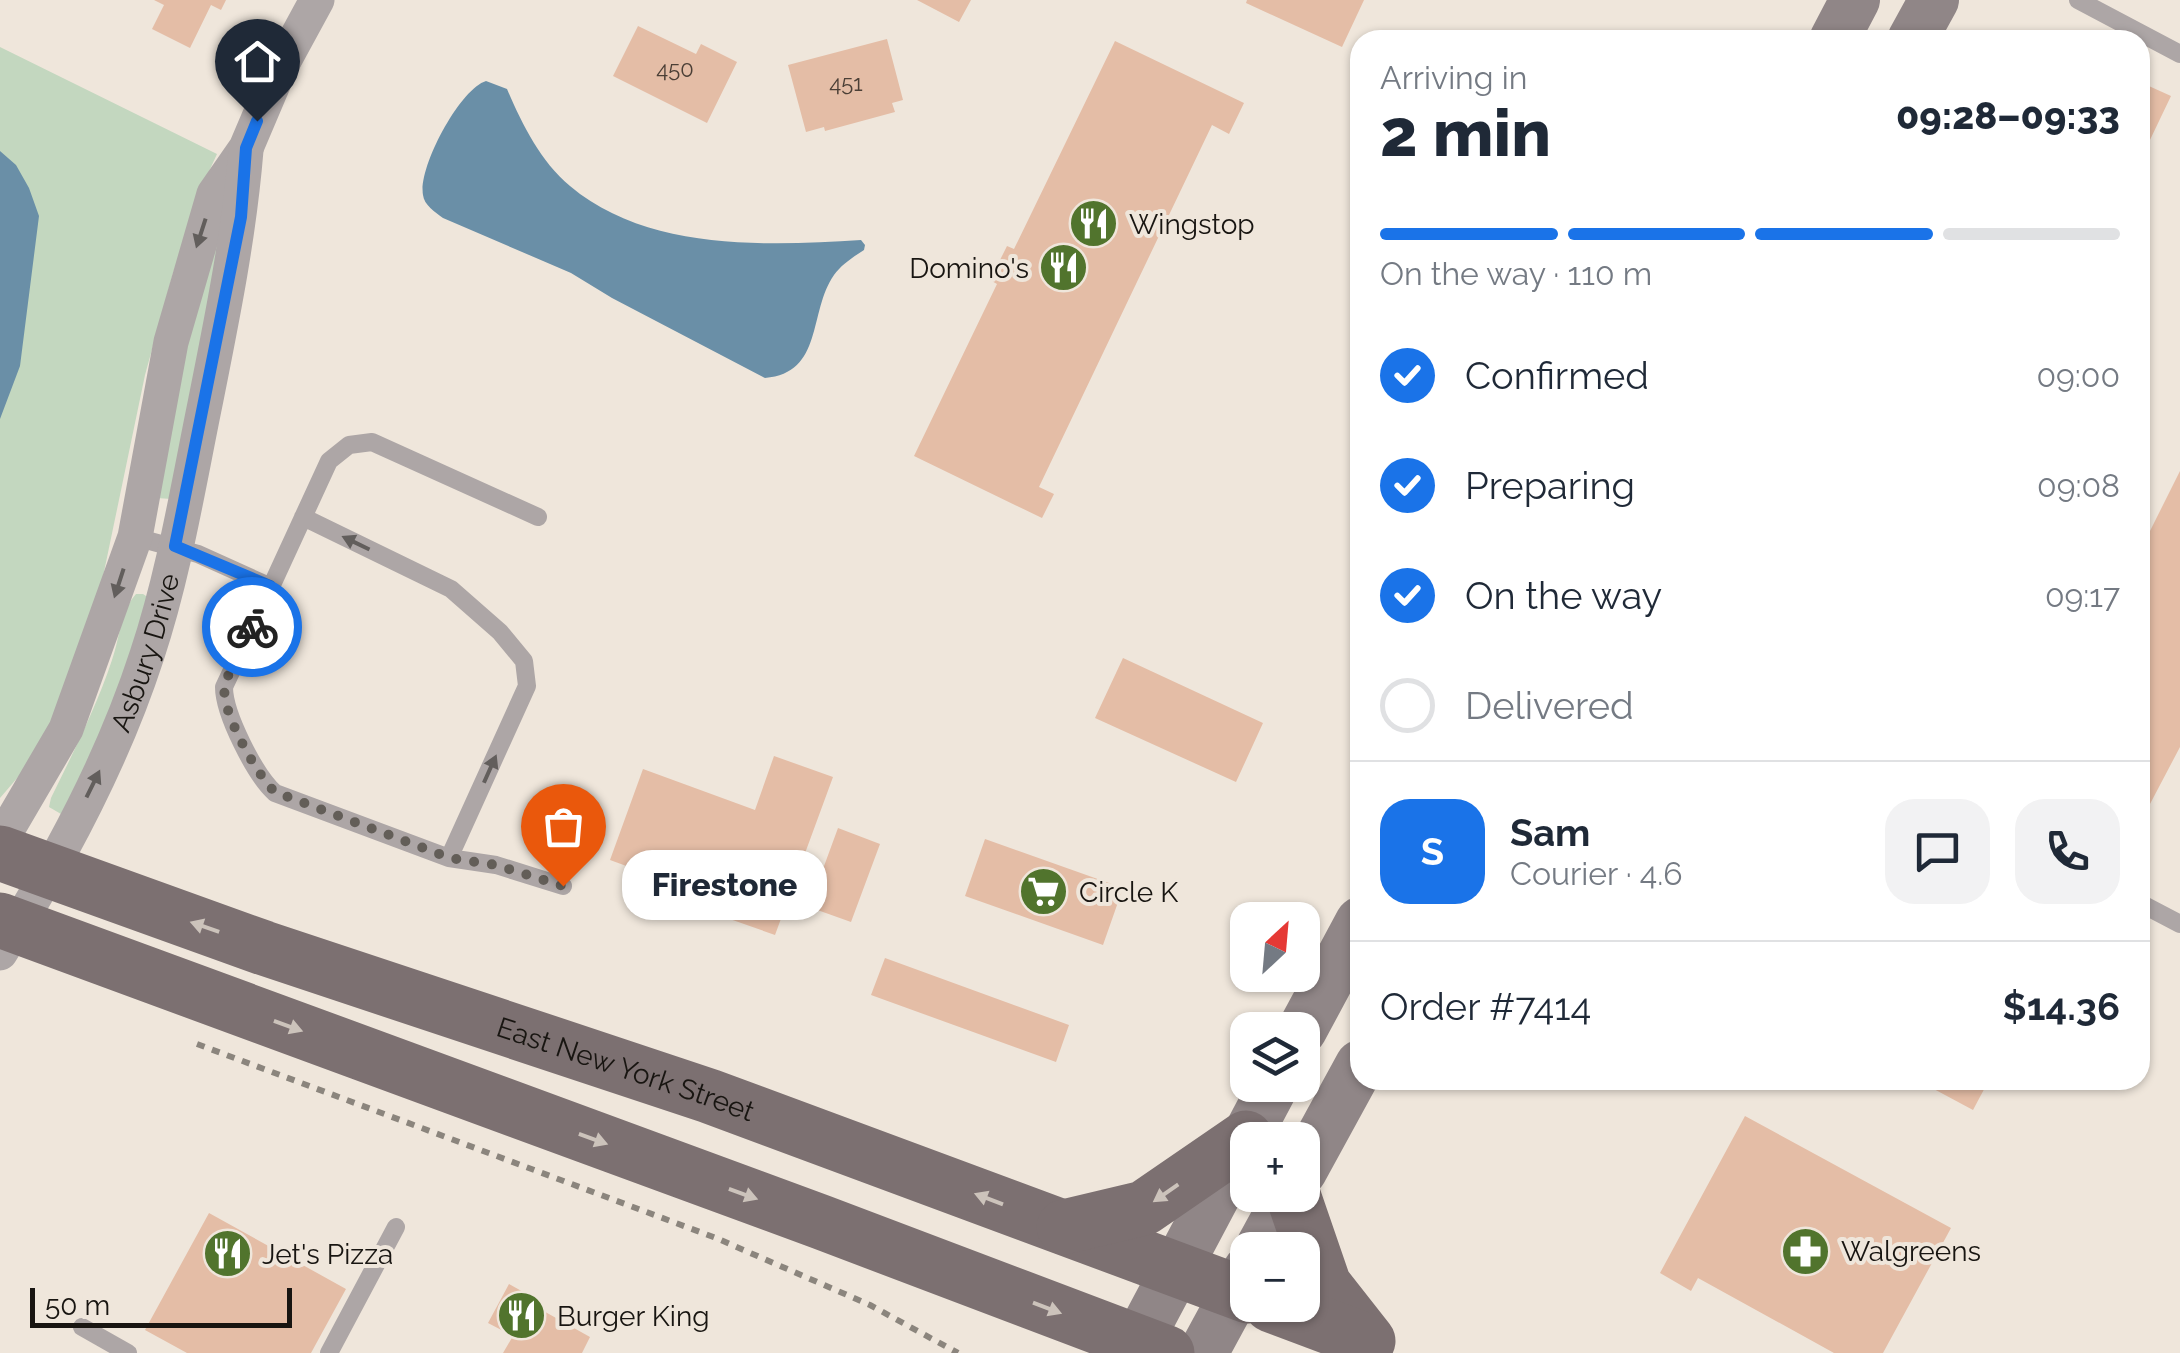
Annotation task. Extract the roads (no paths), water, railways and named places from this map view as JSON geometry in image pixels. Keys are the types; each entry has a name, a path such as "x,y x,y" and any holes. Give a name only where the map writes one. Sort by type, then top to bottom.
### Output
{"main road":[{"path":"1839,30 1855,0"},
{"path":"1918,30 1934,0"},
{"name":"East New York Street","path":"0,853 264,948 710,1096 1178,1271 1230,1279"},
{"path":"6,934 821,1222 1146,1349 1178,1271 1230,1169"},
{"path":"1312,1012 1350,941"},
{"path":"1320,1138 1350,1083"},
{"path":"1064,1227 1144,1208 1230,1149"},
{"path":"1297,1212 1324,1286 1384,1347"},
{"path":"1204,1353 1230,1315"},
{"name":"East New York Street","path":"1320,1316 1384,1347"}],"street":[{"name":"Asbury Drive","path":"0,842 66,729 135,537 171,342 214,194 246,148 280,68 318,0"},
{"name":"Asbury Drive","path":"6,934 50,872 102,764 148,654 175,546 241,217 246,148"}],"lane":[{"path":"2078,0 2135,30"},
{"path":"2150,38 2180,54"},
{"path":"538,517 372,442 349,445 329,461 224,687 224,702 263,782 275,792 450,858 496,865 563,886"},
{"path":"303,517 451,589 500,632 524,660 527,686 450,858"},
{"path":"135,537 175,546 270,586"},
{"path":"2150,908 2180,924"},
{"path":"329,1353 396,1227"},
{"path":"82,1327 128,1353"}],"water":[{"path":"486,81 507,89 533,141 559,176 601,207 635,223 709,240 747,243 861,240 864,250 840,268 826,290 812,338 797,365 784,374 765,378 571,273 443,218 430,208 424,199 423,182 434,149 464,98"},
{"path":"0,151 16,165 39,216 20,366 0,419"}],"place":[{"name":"Wingstop","path":"1094,224"},
{"name":"Domino's","path":"1064,268"},
{"name":"Firestone","path":"563,886"},
{"name":"Circle K","path":"1044,892"},
{"name":"Walgreens","path":"1806,1251"},
{"name":"Jet's Pizza","path":"227,1254"},
{"name":"Burger King","path":"522,1316"}]}
